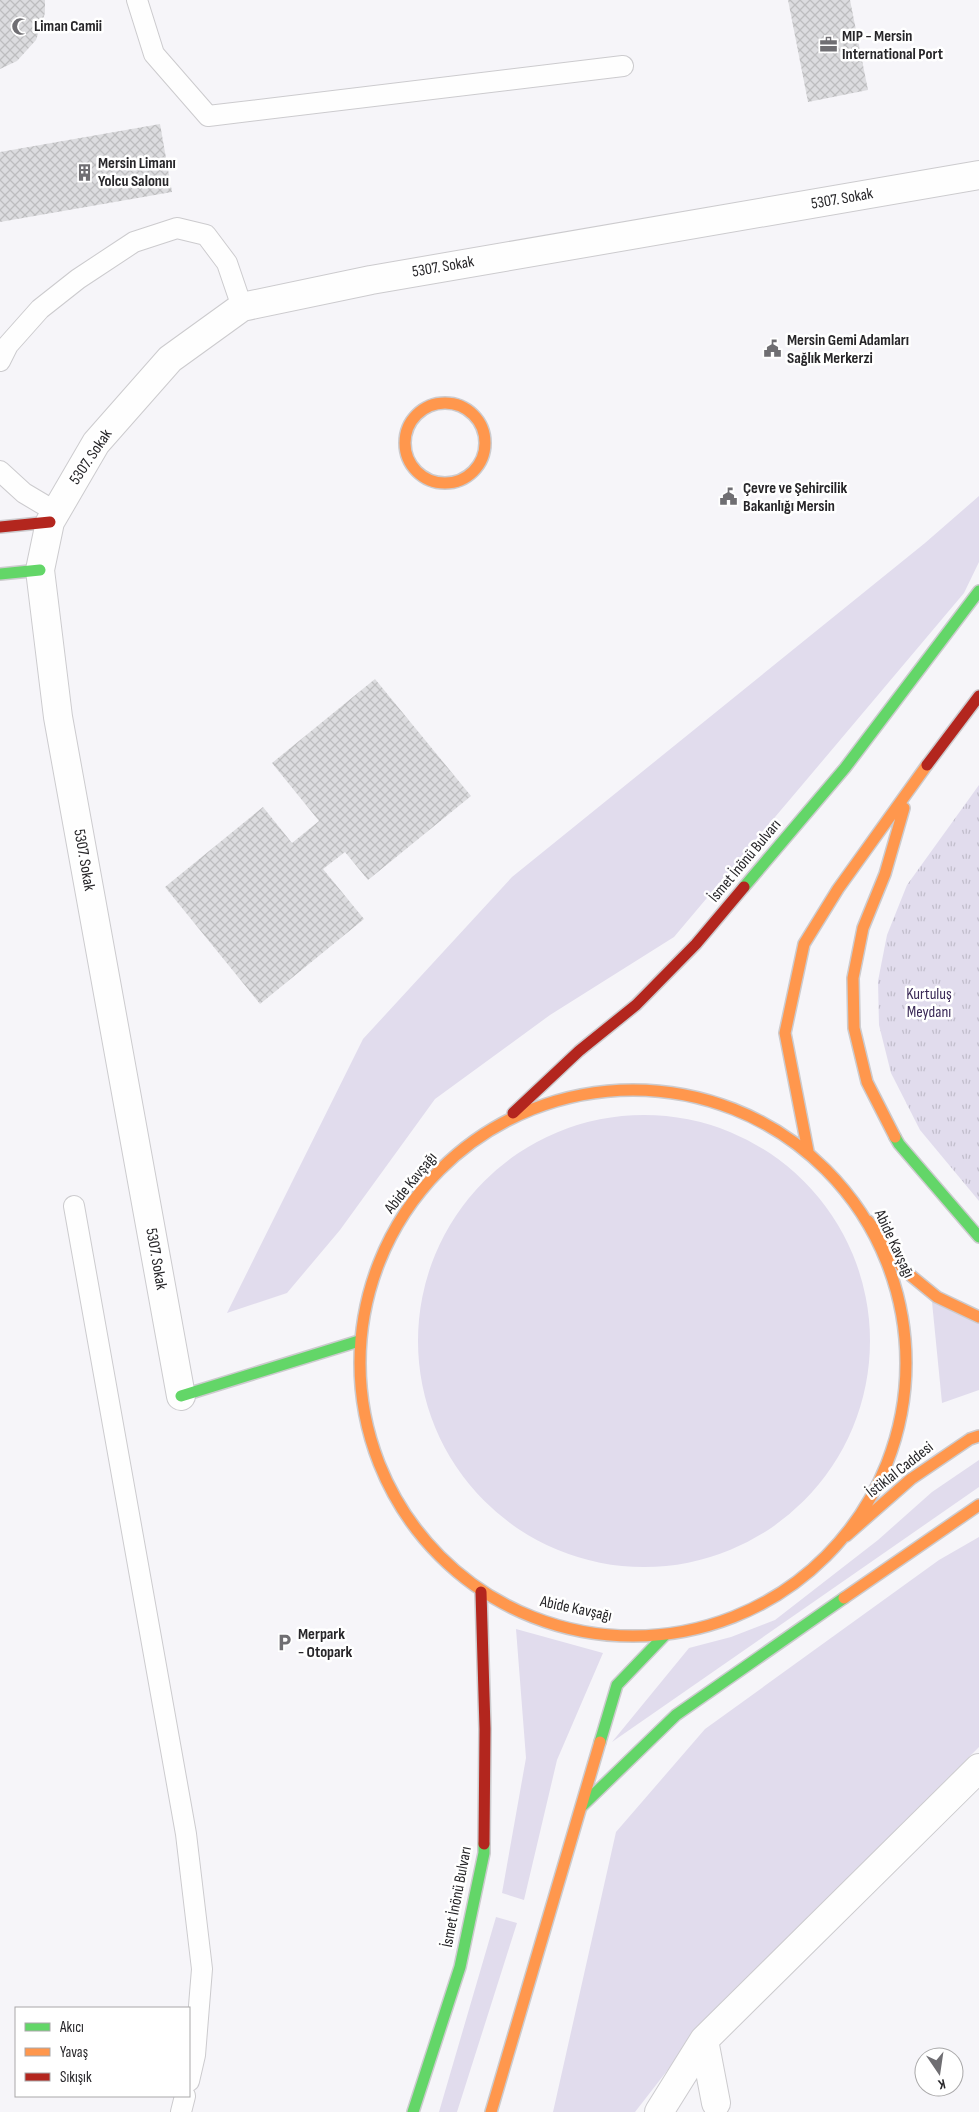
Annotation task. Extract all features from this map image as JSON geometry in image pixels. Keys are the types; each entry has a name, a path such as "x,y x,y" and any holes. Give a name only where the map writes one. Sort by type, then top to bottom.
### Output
{"main road":[{"path":"444,403 457,404 469,410 479,420 485,432 486,445 483,458 476,470 465,478 446,483 427,480 416,472 409,461 405,448 405,435 410,422 419,412 430,406 444,403"},
{"path":"0,527 53,517"},
{"path":"0,574 40,570"},
{"name":"İsmet İnönü Bulvarı","path":"504,1122 579,1051 636,1005 696,944 844,768 979,591"},
{"path":"808,1151 785,1033 804,944 838,889 979,696"},
{"path":"910,788 884,874 863,928 853,978 854,1028 867,1082 900,1144 979,1238"},
{"name":"Abide Kavşağı","path":"628,1089 692,1096 754,1117 808,1151 841,1184 868,1221 896,1282 908,1348 903,1415 882,1479 846,1536 794,1584 733,1618 665,1635 600,1635 538,1620 481,1592 432,1550 394,1497 369,1437 364,1413 359,1373 359,1341 374,1274 404,1214 448,1162 504,1122 564,1098 628,1089"},
{"path":"868,1221 904,1270 937,1297 979,1317"},
{"path":"181,1396 359,1341"},
{"name":"İstiklal Caddesi","path":"846,1536 911,1479 970,1439 979,1436"},
{"path":"581,1807 676,1715 979,1505"},
{"name":"İsmet İnönü Bulvarı","path":"413,2112 460,1966 484,1853 485,1729 481,1592"},
{"path":"491,2112 617,1685 665,1635"}],"street":[{"name":"5307. Sokak","path":"181,1396 58,717 40,570 53,517 96,443 170,359 242,307 371,280 979,175"},
{"path":"659,2112 704,2040 979,1768"},
{"path":"704,2040 716,2103"}],"lane":[{"path":"137,0 154,54 208,116 623,66"},
{"path":"0,361 8,345 40,309 78,279 134,242 177,228 206,235 227,263 242,307"},
{"path":"0,471 53,517"},
{"path":"74,1206 186,1834 202,1969 195,2055 190,2077"},
{"path":"181,2112 185,2097"}],"green space":[{"path":"979,496 979,562 964,593 674,937 550,1015 435,1099 340,1230 287,1293 227,1313 363,1039 512,877 925,543"},
{"name":"Kurtuluş Meydanı","path":"979,785 979,1201 920,1130 891,1073 879,1025 878,981 887,935 907,885"},
{"path":"644,1115 688,1120 730,1133 769,1153 804,1181 832,1216 852,1255 865,1297 870,1341 865,1385 852,1427 832,1466 804,1501 769,1529 730,1549 688,1562 644,1567 600,1562 558,1549 519,1529 484,1501 456,1466 436,1427 423,1385 418,1341 423,1297 436,1255 456,1216 484,1181 519,1153 558,1133 600,1120"},
{"path":"932,1302 979,1320 979,1390 942,1403"},
{"path":"979,1460 979,1487 612,1742 689,1648 731,1637 775,1620 878,1540 932,1492"},
{"path":"979,1537 979,1747 705,2022 635,2112 553,2112 616,1832 705,1729 939,1560"},
{"path":"516,1629 603,1653 557,1760 524,1900 502,1893 526,1758"},
{"path":"496,1917 517,1923 457,2112 439,2112"}],"building":[{"name":"Liman Camii","path":"0,0 45,0 45,13 36,40 17,61 0,69"},
{"name":"MIP - Mersin International Port","path":"788,0 850,0 868,90 808,102"},
{"name":"Mersin Limanı Yolcu Salonu","path":"160,124 172,192 0,222 0,152"},
{"path":"375,679 471,796 368,880 345,852 323,869 364,919 260,1004 165,887 263,807 292,843 319,821 272,763"}],"traffic: fast":[{"path":"0,574 40,570"},
{"path":"744,887 845,768 979,591"},
{"path":"895,1137 979,1237"},
{"path":"181,1396 359,1341"},
{"path":"582,1806 676,1715 844,1598"},
{"path":"600,1742 617,1685 665,1635"},
{"path":"413,2112 460,1967 484,1853 484,1844"}],"traffic: slow":[{"path":"437,403 453,403 474,414 485,435 485,443 485,451 474,472 453,483 437,483 423,477 411,465 405,451 405,435 411,421 423,409 437,403"},
{"path":"808,1151 785,1033 804,944 838,889 927,765"},
{"path":"895,1137 867,1082 854,1028 853,978 863,928 885,874 904,808"},
{"path":"633,1090 660,1091 686,1095 737,1111 762,1122 785,1136 826,1170 860,1211 874,1234 885,1259 901,1310 905,1336 906,1363 905,1390 901,1416 885,1467 874,1492 860,1515 826,1556 785,1590 762,1604 737,1615 686,1631 660,1635 633,1636 606,1635 580,1631 529,1615 504,1604 481,1590 440,1556 406,1515 392,1492 381,1467 365,1416 361,1390 360,1363 361,1336 365,1310 381,1259 392,1234 406,1211 440,1170 481,1136 504,1122 529,1111 580,1095 606,1091 633,1090"},
{"path":"868,1221 904,1270 937,1297 979,1317"},
{"path":"846,1536 911,1479 970,1439 979,1436"},
{"path":"844,1598 979,1505"},
{"path":"491,2112 600,1742"}],"traffic: jam":[{"path":"0,527 50,522"},
{"path":"927,765 979,696"},
{"path":"513,1113 579,1051 636,1005 696,944 744,887"},
{"path":"481,1592 485,1729 484,1844"}],"place":[{"name":"Liman Camii","path":"20,26"},
{"name":"MIP - Mersin International Port","path":"828,45"},
{"name":"Mersin Limanı Yolcu Salonu","path":"84,172"},
{"name":"Mersin Gemi Adamları Sağlık Merkerzi","path":"773,349"},
{"name":"Çevre ve Şehircilik Bakanlığı Mersin","path":"729,497"},
{"name":"Merpark - Otopark","path":"284,1643"}]}
